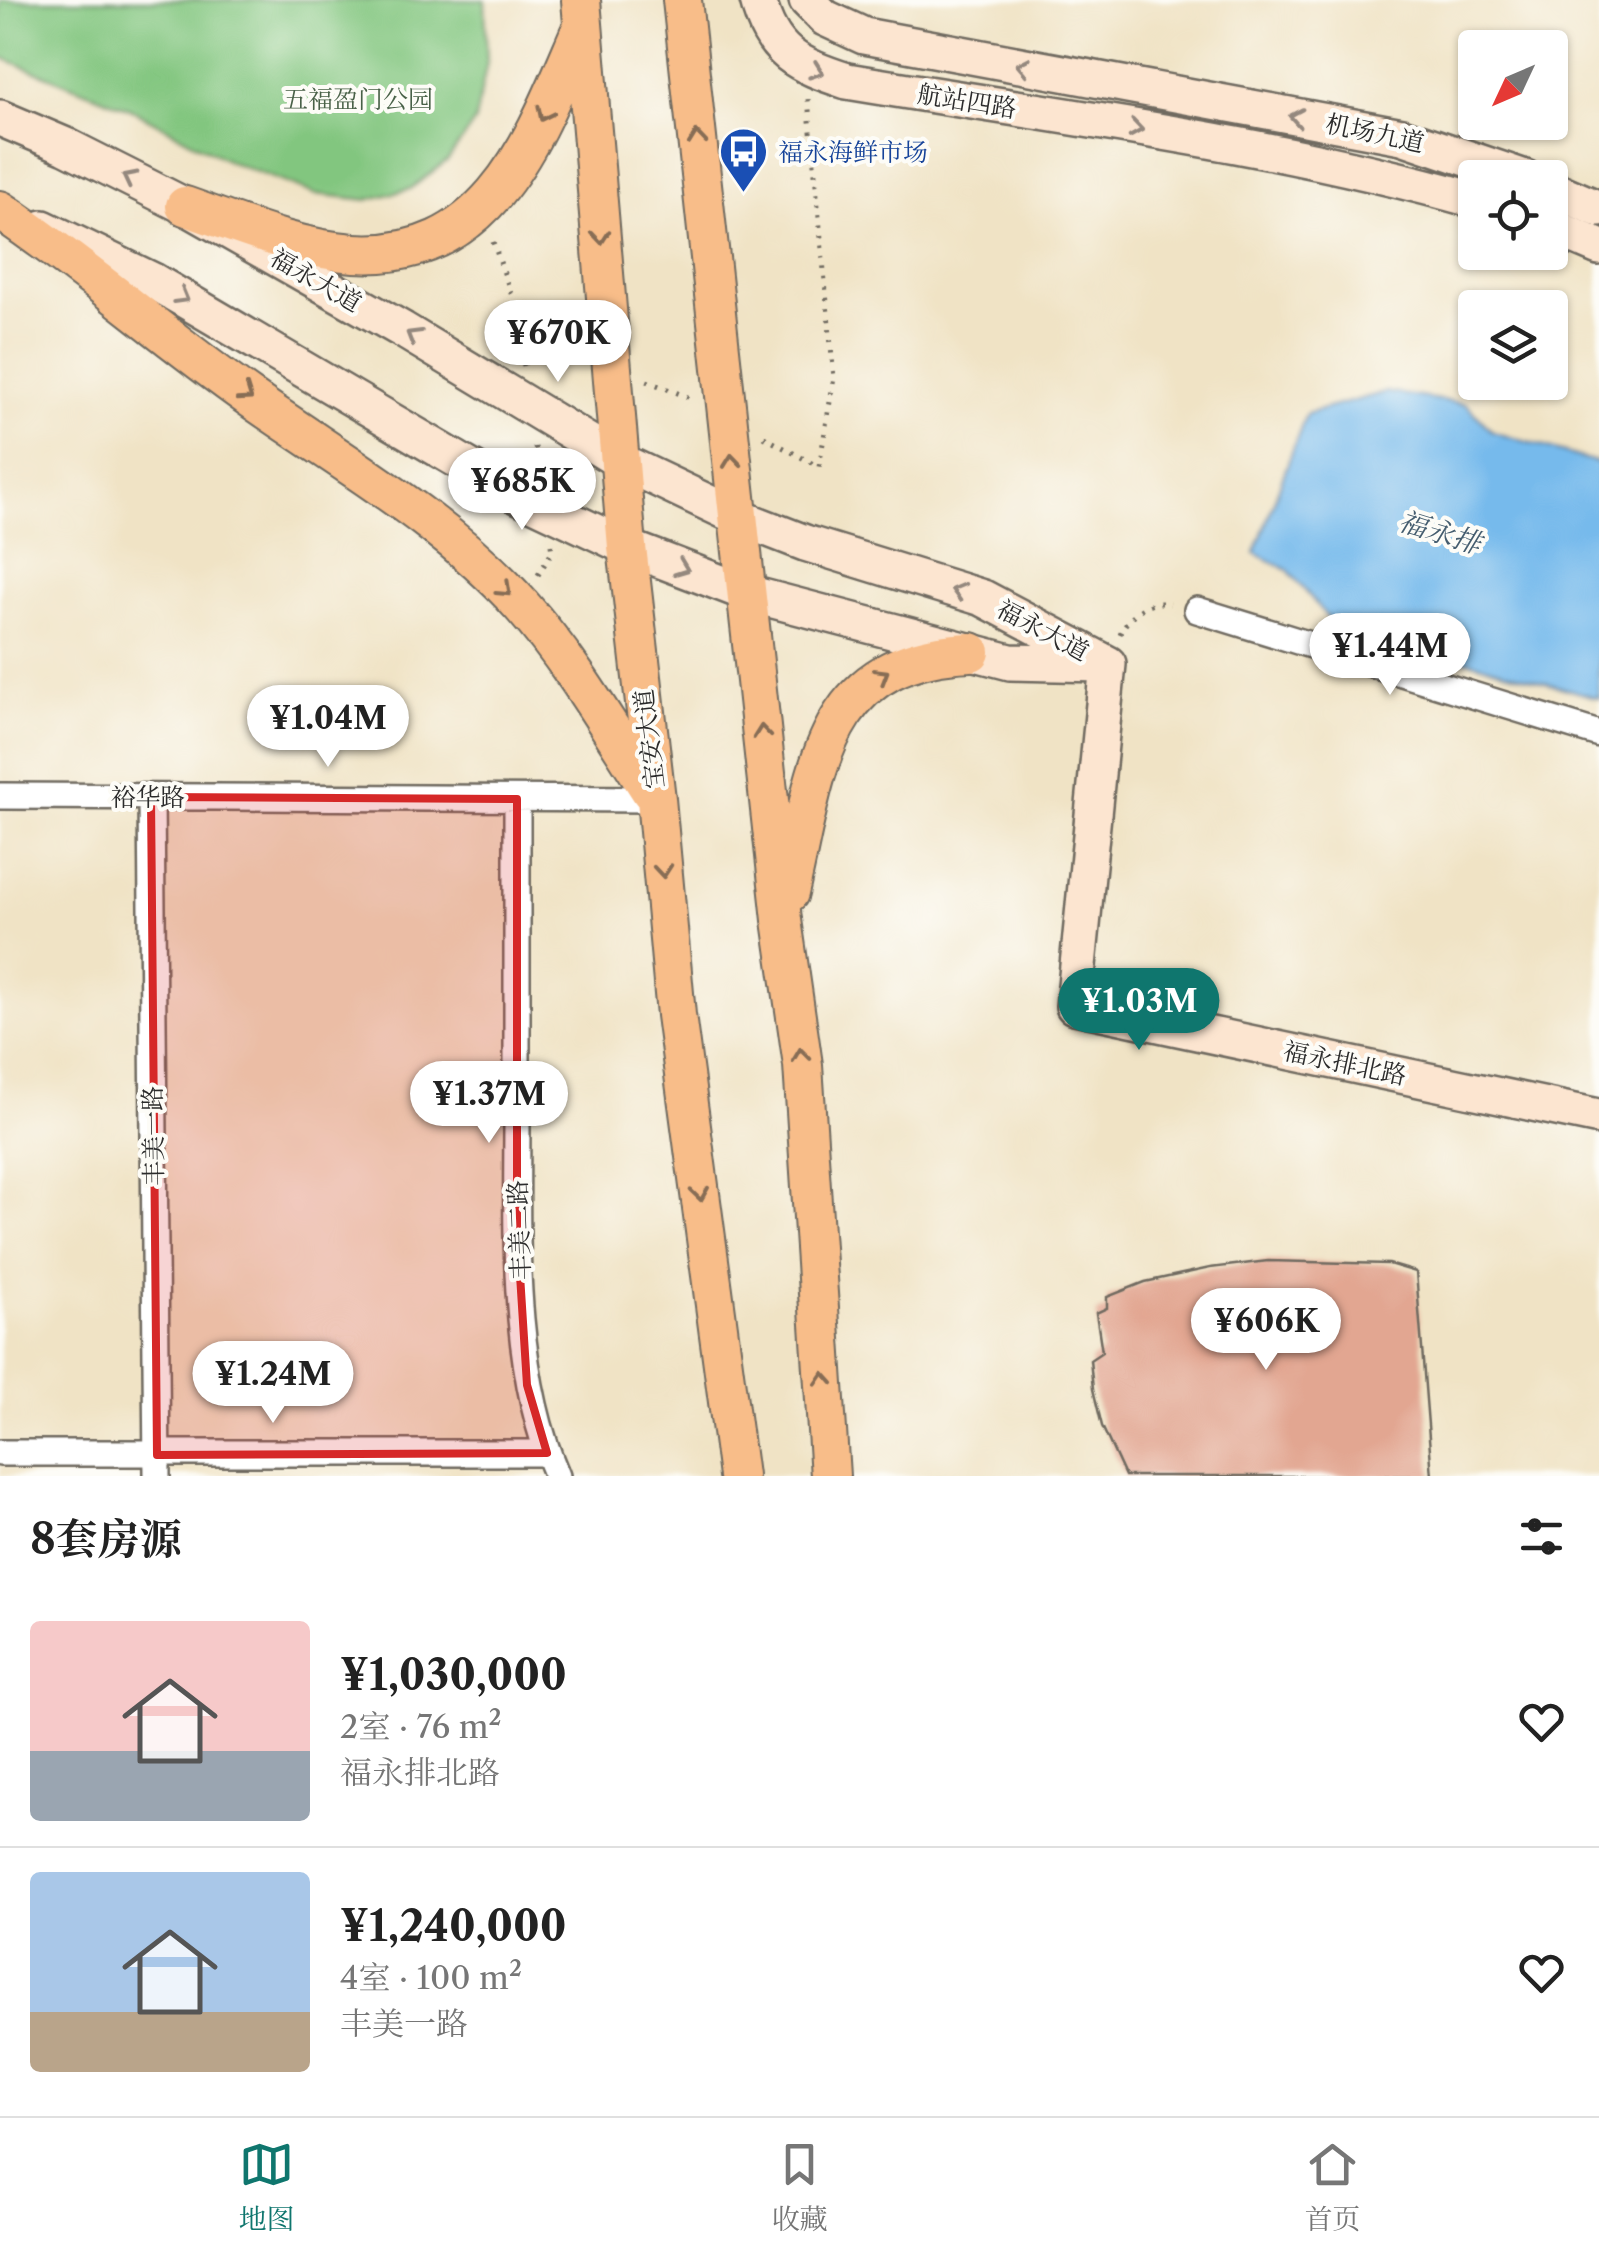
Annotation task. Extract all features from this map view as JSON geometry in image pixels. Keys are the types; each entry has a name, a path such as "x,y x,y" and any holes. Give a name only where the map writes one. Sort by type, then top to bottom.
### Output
{"main road":[{"path":"682,0 782,920 803,1065 830,1476"},
{"name":"航站四路","path":"758,0 765,29 802,66 847,81 1215,142"},
{"name":"航站四路","path":"808,0 826,18 864,36 1222,104"},
{"path":"185,206 264,234 352,253 388,254 422,246 457,229 503,185 545,114 582,12"},
{"name":"宝安大道","path":"582,12 627,547 676,1015 738,1476"},
{"name":"机场九道","path":"1222,104 1402,136 1472,160"},
{"name":"福永大道","path":"0,118 66,146 185,206 620,460 738,516 880,569 983,598 1108,664"},
{"name":"机场九道","path":"1215,142 1392,176 1458,195"},
{"path":"1568,196 1599,209"},
{"path":"0,209 204,365 405,504 455,544 520,604 589,695 656,799"},
{"name":"福永大道","path":"0,209 153,280 517,495 627,547 748,593 1010,662 1108,664"},
{"path":"1568,233 1599,246"},
{"path":"782,920 820,764 843,710 880,673 935,653 971,652"},
{"name":"福永排北路","path":"1108,664 1074,1006 1599,1117"}],"street":[{"path":"1198,610 1599,734"},
{"name":"裕华路","path":"0,796 656,799"},
{"name":"丰美一路","path":"151,796 157,1465"},
{"name":"丰美二路","path":"517,799 516,1228 528,1385 552,1464"},
{"path":"0,1453 157,1465 552,1464"}],"path":[{"path":"518,332 727,413 819,468 834,378 802,66"},
{"path":"1108,664 1124,626 1143,607 1160,602 1198,610"}],"highlighted area":[{"path":"151,797 517,799 517,1228 527,1385 547,1453 157,1455"}],"green space":[{"name":"五福盈门公园","path":"0,0 485,0 487,62 475,121 448,160 410,189 367,200 315,194 230,162 135,111 0,57"}],"water":[{"name":"福永排","path":"1386,392 1466,404 1493,432 1599,463 1599,698 1331,622 1287,569 1255,553 1306,414"}],"building":[{"path":"1268,1261 1389,1264 1416,1272 1432,1476 1125,1476 1102,1426 1093,1389 1090,1360 1102,1352 1096,1313 1107,1308 1107,1297 1145,1282"}],"place":[{"name":"福永海鲜市场","path":"743,194"}]}
